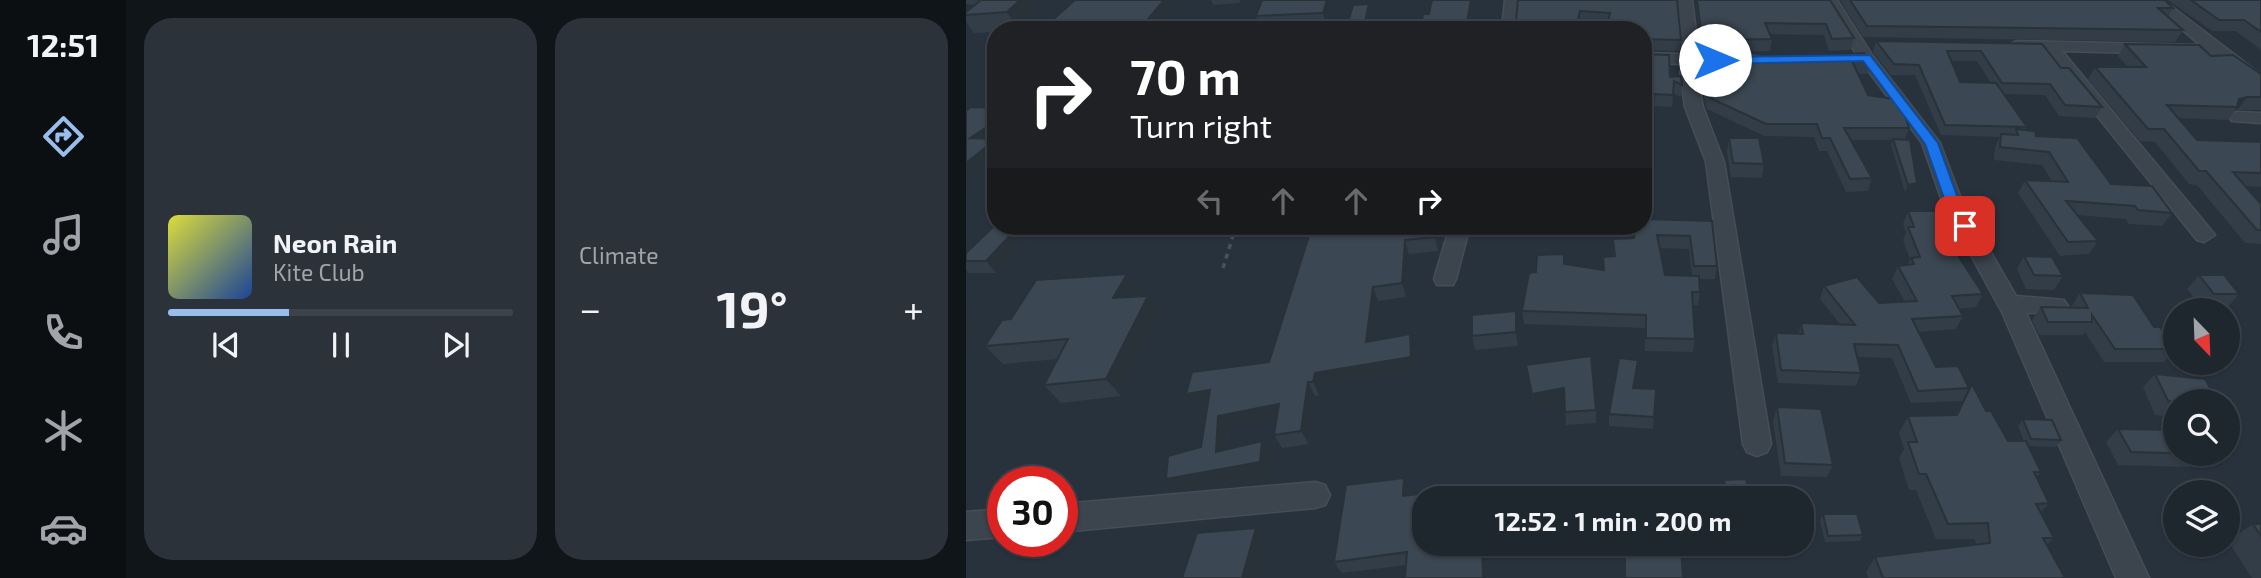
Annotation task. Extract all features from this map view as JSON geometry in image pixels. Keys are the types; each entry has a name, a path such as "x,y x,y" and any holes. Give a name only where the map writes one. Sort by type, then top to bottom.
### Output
{"street":[{"path":"1509,21 1512,0"},
{"path":"1685,0 1692,60 1688,72 1694,107 1715,162 1757,444"},
{"path":"1830,0 1931,143 1953,204 2009,304 2091,482 2115,545 2133,578"},
{"path":"2155,0 2215,50 2259,79"},
{"path":"2049,46 2204,235"},
{"path":"1996,47 2215,50"},
{"path":"1842,58 1866,49"},
{"path":"1652,58 1765,61 1766,77"},
{"path":"2238,117 2261,118"},
{"path":"1445,279 1457,235"},
{"path":"2009,304 2056,306"},
{"path":"1078,517 1315,495"},
{"path":"966,526 987,524"}],"path":[{"path":"1223,268 1233,235"}],"building":[{"path":"981,0 1020,0 1007,12 966,15 966,12"},
{"path":"1075,0 1164,0 1146,21 1051,21"},
{"path":"1262,0 1327,0 1323,13 1256,16"},
{"path":"1432,0 1471,0 1467,21 1422,21 1423,14 1429,14"},
{"path":"1518,0 1677,0 1681,40 1652,39 1652,21 1609,21 1610,13 1580,11 1578,20 1516,21"},
{"path":"1697,0 1830,0 1854,38 1832,39 1826,24 1765,23 1772,39 1717,40 1716,31 1701,31"},
{"path":"1850,0 2165,0 2173,8 2158,8 2183,30 1867,26"},
{"path":"2191,0 2261,0 2261,32 2244,20 2219,20"},
{"path":"1369,4 1365,21 1349,21 1353,5"},
{"path":"1876,41 2042,44 2061,68 2069,68 2102,107 2065,105 2050,84 2002,83 1981,51 1947,51 1960,82 1996,83 2027,127 1945,125 1919,65 1894,64"},
{"path":"2125,44 2199,45 2211,56 2233,55 2261,74 2261,97 2239,99 2237,107 2167,105 2197,140 2261,142 2261,173 2233,172 2261,204 2261,230 2257,230 2206,171 2199,171 2164,129 2148,129 2095,67 2146,67"},
{"path":"1864,53 1871,62 1852,61 1868,95 1900,100 1909,128 1844,128 1872,178 1850,179 1830,138 1822,138 1817,124 1766,124 1708,97 1703,76 1727,75 1724,56 1780,58"},
{"path":"1652,54 1669,55 1670,77 1681,76 1682,85 1674,81 1673,95 1654,94 1652,115"},
{"path":"971,107 987,108 987,127 970,138 987,139 987,146 966,163 966,111"},
{"path":"2016,129 2035,131 2036,136 2077,138 2111,184 2152,186 2172,213 2138,210 2135,206 2066,201 2098,241 2068,242 2025,180 2068,182 2049,152 2000,147 2001,134 2018,135"},
{"path":"1729,138 1759,138 1764,164 1733,163"},
{"path":"1893,139 1910,140 1917,183 1908,185"},
{"path":"1908,211 1938,211 1957,254 1983,294 1952,296 1963,316 1912,319 1936,367 1958,366 1969,388 1918,391 1898,345 1854,344 1861,373 1781,370 1776,333 1803,334 1801,323 1855,325 1824,286 1857,277 1879,303 1917,301 1898,266 1914,264 1911,258 1920,257 1908,227 1914,227"},
{"path":"1652,219 1712,221 1717,266 1694,266 1690,236 1657,235 1665,275 1699,276 1700,292 1692,292 1695,339 1646,338 1646,315 1522,311 1529,273 1536,272 1537,255 1564,254 1564,264 1604,270 1603,257 1615,256 1613,239 1634,238 1634,235 1652,235"},
{"path":"987,233 987,235 1011,235 986,261 966,261 966,253"},
{"path":"1435,235 1405,240 1402,283 1373,287 1366,342 1410,334 1411,357 1315,373 1313,382 1308,382 1301,431 1274,435 1279,404 1218,416 1216,452 1262,441 1260,462 1166,479 1168,456 1201,447 1210,390 1186,394 1192,372 1269,362 1309,236"},
{"path":"2024,256 2052,257 2063,276 2034,275"},
{"path":"1127,274 1113,298 1148,296 1106,379 1044,385 1068,339 985,346 1002,320 1011,319 1036,280"},
{"path":"2199,275 2224,275 2239,294 2214,294"},
{"path":"2080,293 2133,295 2154,327 2160,327 2163,331 2163,349 2115,349 2092,315 2092,322 2048,322 2041,307 2088,308"},
{"path":"1516,311 1516,332 1472,336 1472,315"},
{"path":"1591,356 1596,410 1565,412 1564,388 1532,394 1526,365"},
{"path":"1619,358 1638,360 1633,388 1656,389 1654,417 1609,414"},
{"path":"2155,374 2205,379 2210,389 2163,389"},
{"path":"1972,384 1986,411 1991,411 2008,441 2026,441 2041,472 2034,472 2049,503 2036,504 2054,538 2043,538 2065,578 1883,578 1875,557 1990,543 1988,523 1948,524 1926,474 1919,474 1908,442 1917,442 1908,416 1957,415"},
{"path":"1777,407 1821,409 1833,465 1785,463"},
{"path":"2023,419 2052,420 2061,440 2031,439"},
{"path":"2118,429 2163,430 2163,453 2131,452"},
{"path":"1404,478 1403,496 1412,495 1412,556 1482,556 1483,578 1405,578 1407,552 1334,562 1346,485"},
{"path":"1746,479 1747,486 1725,486 1724,480"},
{"path":"1823,514 1857,514 1863,535 1828,536"},
{"path":"2253,524 2261,524 2261,536"},
{"path":"1256,528 1242,578 1182,578 1197,533"},
{"path":"1625,556 1682,556 1683,578 1625,578"}],"route":[{"path":"1715,60 1866,57 1931,143 1947,181 1953,204 1965,226"}]}
